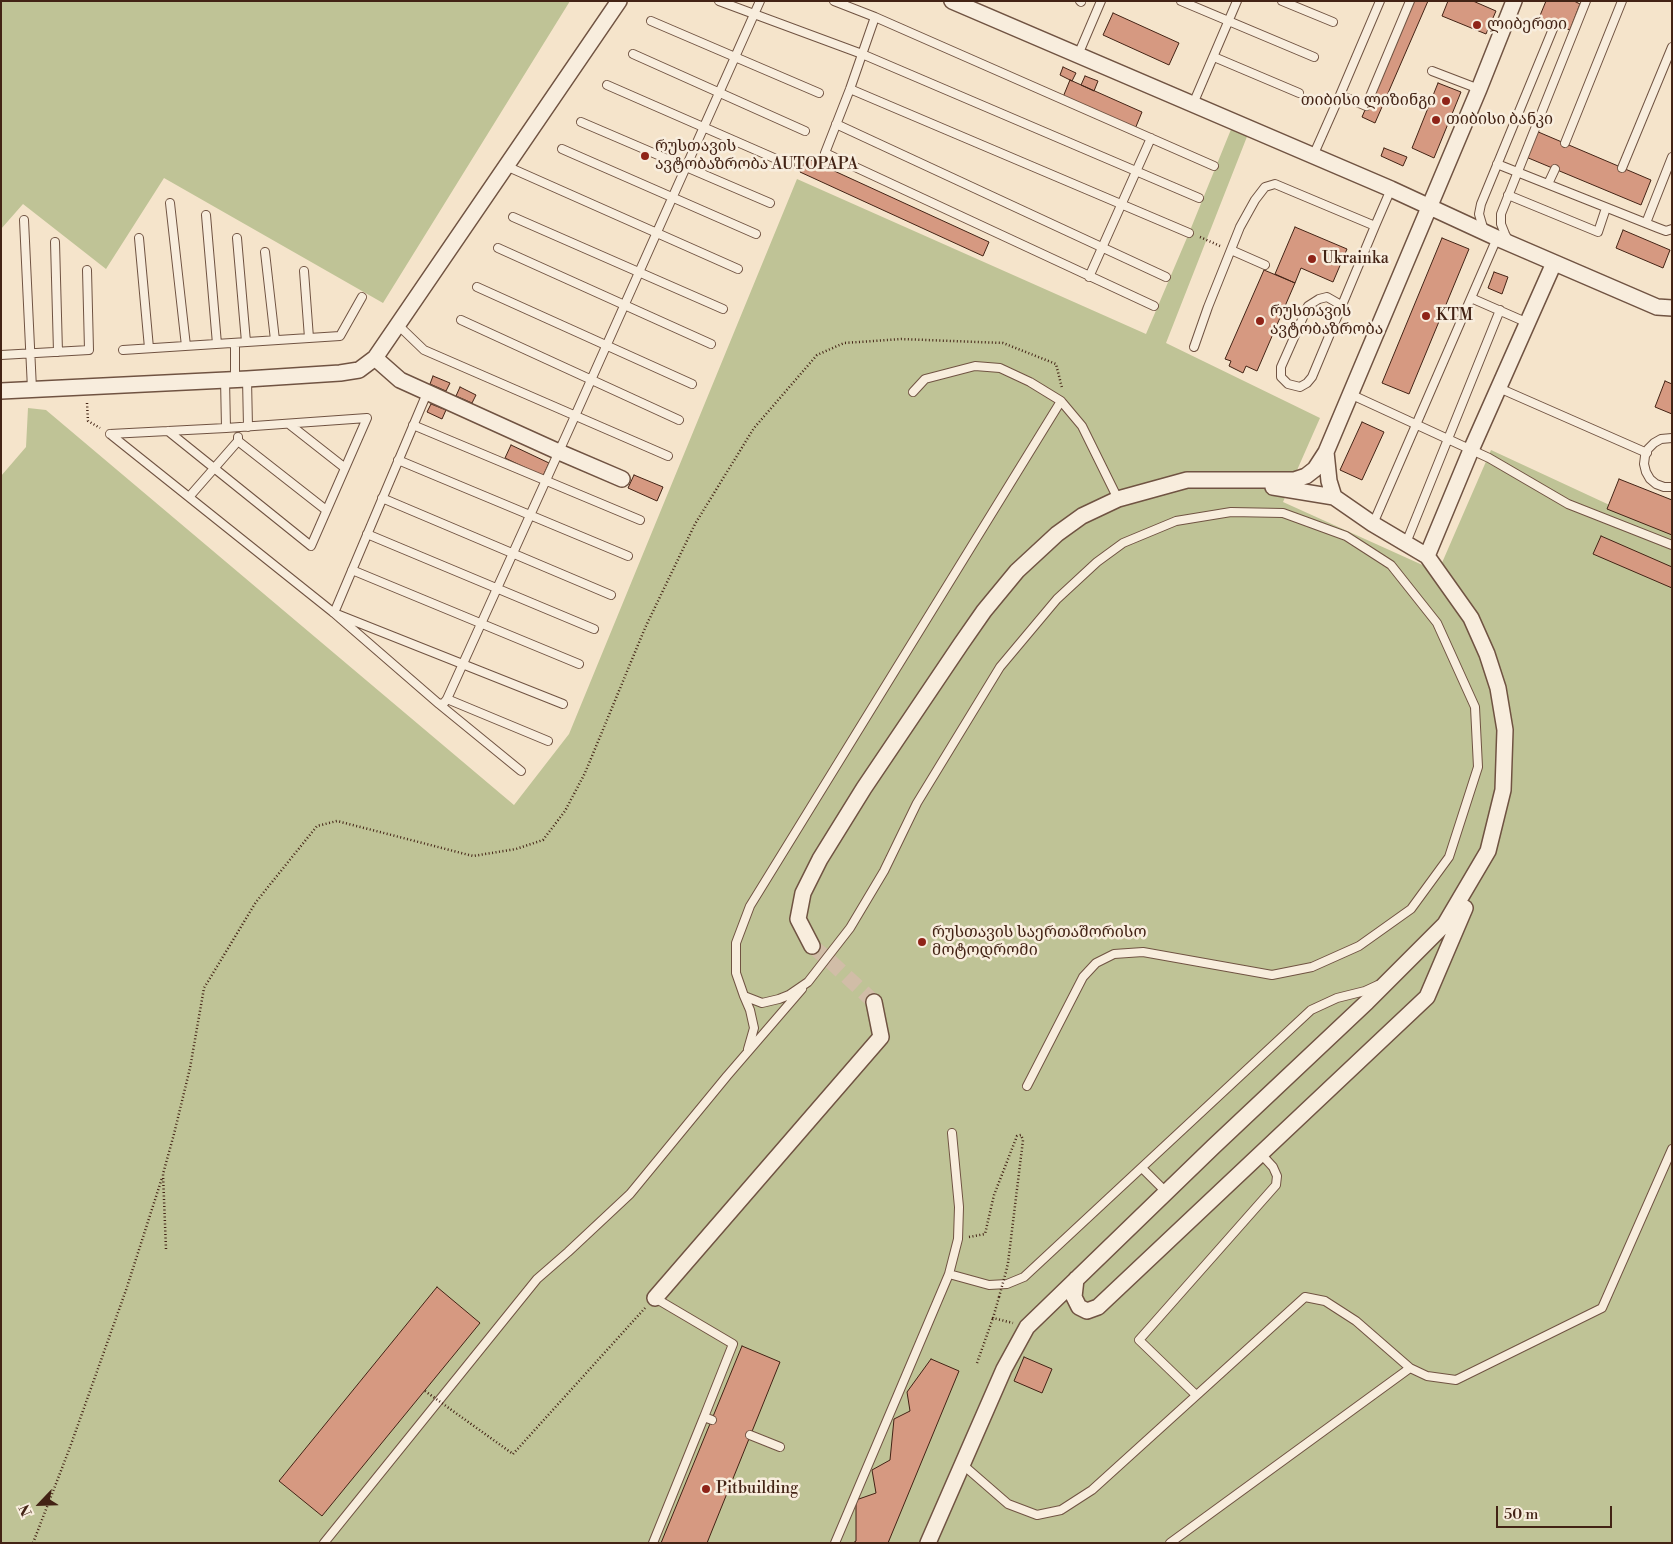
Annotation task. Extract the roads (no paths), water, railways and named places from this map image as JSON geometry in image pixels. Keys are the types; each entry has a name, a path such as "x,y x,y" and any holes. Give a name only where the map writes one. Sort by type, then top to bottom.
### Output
{"street":[{"path":"1,391 340,373 359,370 375,358 618,1"},
{"path":"952,1 976,6 1078,56 1391,189 1497,238 1657,307 1672,308"},
{"path":"812,946 798,919 802,893 820,859 864,788 984,611 1017,572 1056,534 1082,516 1118,499 1187,480 1294,480 1306,476 1315,469 1326,452 1514,1"},
{"path":"1428,556 1471,450 1554,263"},
{"path":"375,358 400,380 559,452 622,478"},
{"path":"1326,452 1329,481 1334,497"},
{"path":"1076,1279 1074,1297 1080,1307 1087,1311 1098,1307 1427,997 1478,880 1488,851 1503,790 1505,730 1498,688 1487,654 1471,618 1428,556 1373,524 1334,497 1272,487 1255,481"},
{"path":"928,1543 1004,1369 1027,1327 1445,924 1488,851"},
{"path":"655,1298 881,1037 874,1002"}],"lane":[{"path":"720,1 862,54 1199,198"},
{"path":"443,702 463,664 576,416 760,1"},
{"path":"834,1 875,17 1214,166"},
{"path":"1078,56 1101,1"},
{"path":"1181,1 1314,57"},
{"path":"1193,104 1238,1"},
{"path":"1282,1 1333,22"},
{"path":"1313,156 1380,1"},
{"path":"1340,95 1366,106 1410,1"},
{"path":"1373,524 1497,238 1504,234 1501,214 1586,1"},
{"path":"1565,144 1622,1"},
{"path":"875,17 825,153 1154,306"},
{"path":"651,21 820,93"},
{"path":"1497,238 1479,214 1481,204 1555,24"},
{"path":"1622,168 1672,47"},
{"path":"633,54 805,131"},
{"path":"1214,57 1299,93"},
{"path":"1432,71 1479,88"},
{"path":"607,85 790,165"},
{"path":"850,89 1189,233"},
{"path":"581,122 770,203"},
{"path":"836,124 1166,277"},
{"path":"1089,277 1151,138"},
{"path":"562,149 756,234"},
{"path":"1646,223 1672,157"},
{"path":"1497,164 1666,231 1672,229"},
{"path":"506,166 738,269"},
{"path":"1548,184 1554,169"},
{"path":"1194,347 1240,227 1255,200 1265,188 1275,184 1375,226"},
{"path":"1342,305 1327,297 1308,306 1281,367 1281,377 1288,384 1300,387 1312,378 1391,189"},
{"path":"1508,195 1598,232 1606,208"},
{"path":"170,203 186,346"},
{"path":"206,215 217,344"},
{"path":"513,217 723,309"},
{"path":"24,220 32,389"},
{"path":"139,238 149,348"},
{"path":"237,238 246,342"},
{"path":"55,242 58,352"},
{"path":"498,248 711,344"},
{"path":"1231,250 1265,265"},
{"path":"265,252 274,340"},
{"path":"1,355 88,350 87,270"},
{"path":"304,271 309,338"},
{"path":"477,286 692,384"},
{"path":"123,350 340,336 362,297"},
{"path":"1471,298 1528,323"},
{"path":"1406,543 1500,310"},
{"path":"461,320 679,420"},
{"path":"398,325 424,350 668,456"},
{"path":"235,343 236,379 248,427"},
{"path":"913,392 925,379 974,366 1000,368 1030,382 1061,401 1082,426 1118,499"},
{"path":"226,428 236,379"},
{"path":"1499,388 1646,453"},
{"path":"334,614 427,393"},
{"path":"1350,394 1489,458 1568,504 1672,545"},
{"path":"748,1052 754,1028 750,1010 736,973 736,943 750,906 1061,401"},
{"path":"168,431 311,546 367,418 238,428 226,428 168,431 110,434 443,702 521,771"},
{"path":"289,424 345,468"},
{"path":"413,425 640,520"},
{"path":"188,497 238,440 238,428"},
{"path":"1672,438 1662,439 1654,443 1646,453 1644,464 1650,479 1656,484 1672,487"},
{"path":"238,440 326,510"},
{"path":"398,460 628,556"},
{"path":"382,498 611,595"},
{"path":"324,1543 537,1279 630,1194 808,982 850,928 884,871 917,803 1000,667 1057,599 1097,562 1123,543 1176,521 1231,512 1283,513 1346,536 1391,565 1437,623 1474,707 1478,766 1449,857 1411,909 1359,946 1312,967 1272,974 1143,952 1114,954 1096,963 1083,977 1027,1086"},
{"path":"367,534 594,629"},
{"path":"352,570 579,664"},
{"path":"334,614 563,704"},
{"path":"443,702 548,741"},
{"path":"949,1274 989,1285 1007,1284 1024,1278 1311,1010 1337,998 1365,991 1391,978"},
{"path":"744,996 762,1003 789,995 808,982"},
{"path":"835,1543 949,1274 958,1239 959,1207 952,1133"},
{"path":"962,1464 1008,1504 1037,1514 1061,1510 1092,1490 1305,1297 1325,1300 1356,1321 1410,1368 1427,1376 1456,1380 1602,1308 1672,1149"},
{"path":"1196,1396 1139,1340 1276,1185 1277,1176 1273,1167 1260,1154"},
{"path":"1142,1168 1166,1192"},
{"path":"653,1543 708,1418 733,1344 655,1298"},
{"path":"1170,1543 1410,1368"},
{"path":"750,1435 780,1447"}],"tunnel":[{"path":"812,946 874,1002"}],"place":[{"name":"ლიბერთი","path":"1477,25"},
{"name":"თიბისი ლიზინგი","path":"1446,101"},
{"name":"თიბისი ბანკი","path":"1436,120"},
{"name":"რუსთავის ავტობაზრობა AUTOPAPA","path":"645,156"},
{"name":"Ukrainka","path":"1312,259"},
{"name":"KTM","path":"1426,316"},
{"name":"რუსთავის ავტობაზრობა","path":"1260,321"},
{"name":"რუსთავის საერთაშორისო მოტოდრომი","path":"922,942"},
{"name":"Pitbuilding","path":"706,1489"}]}
